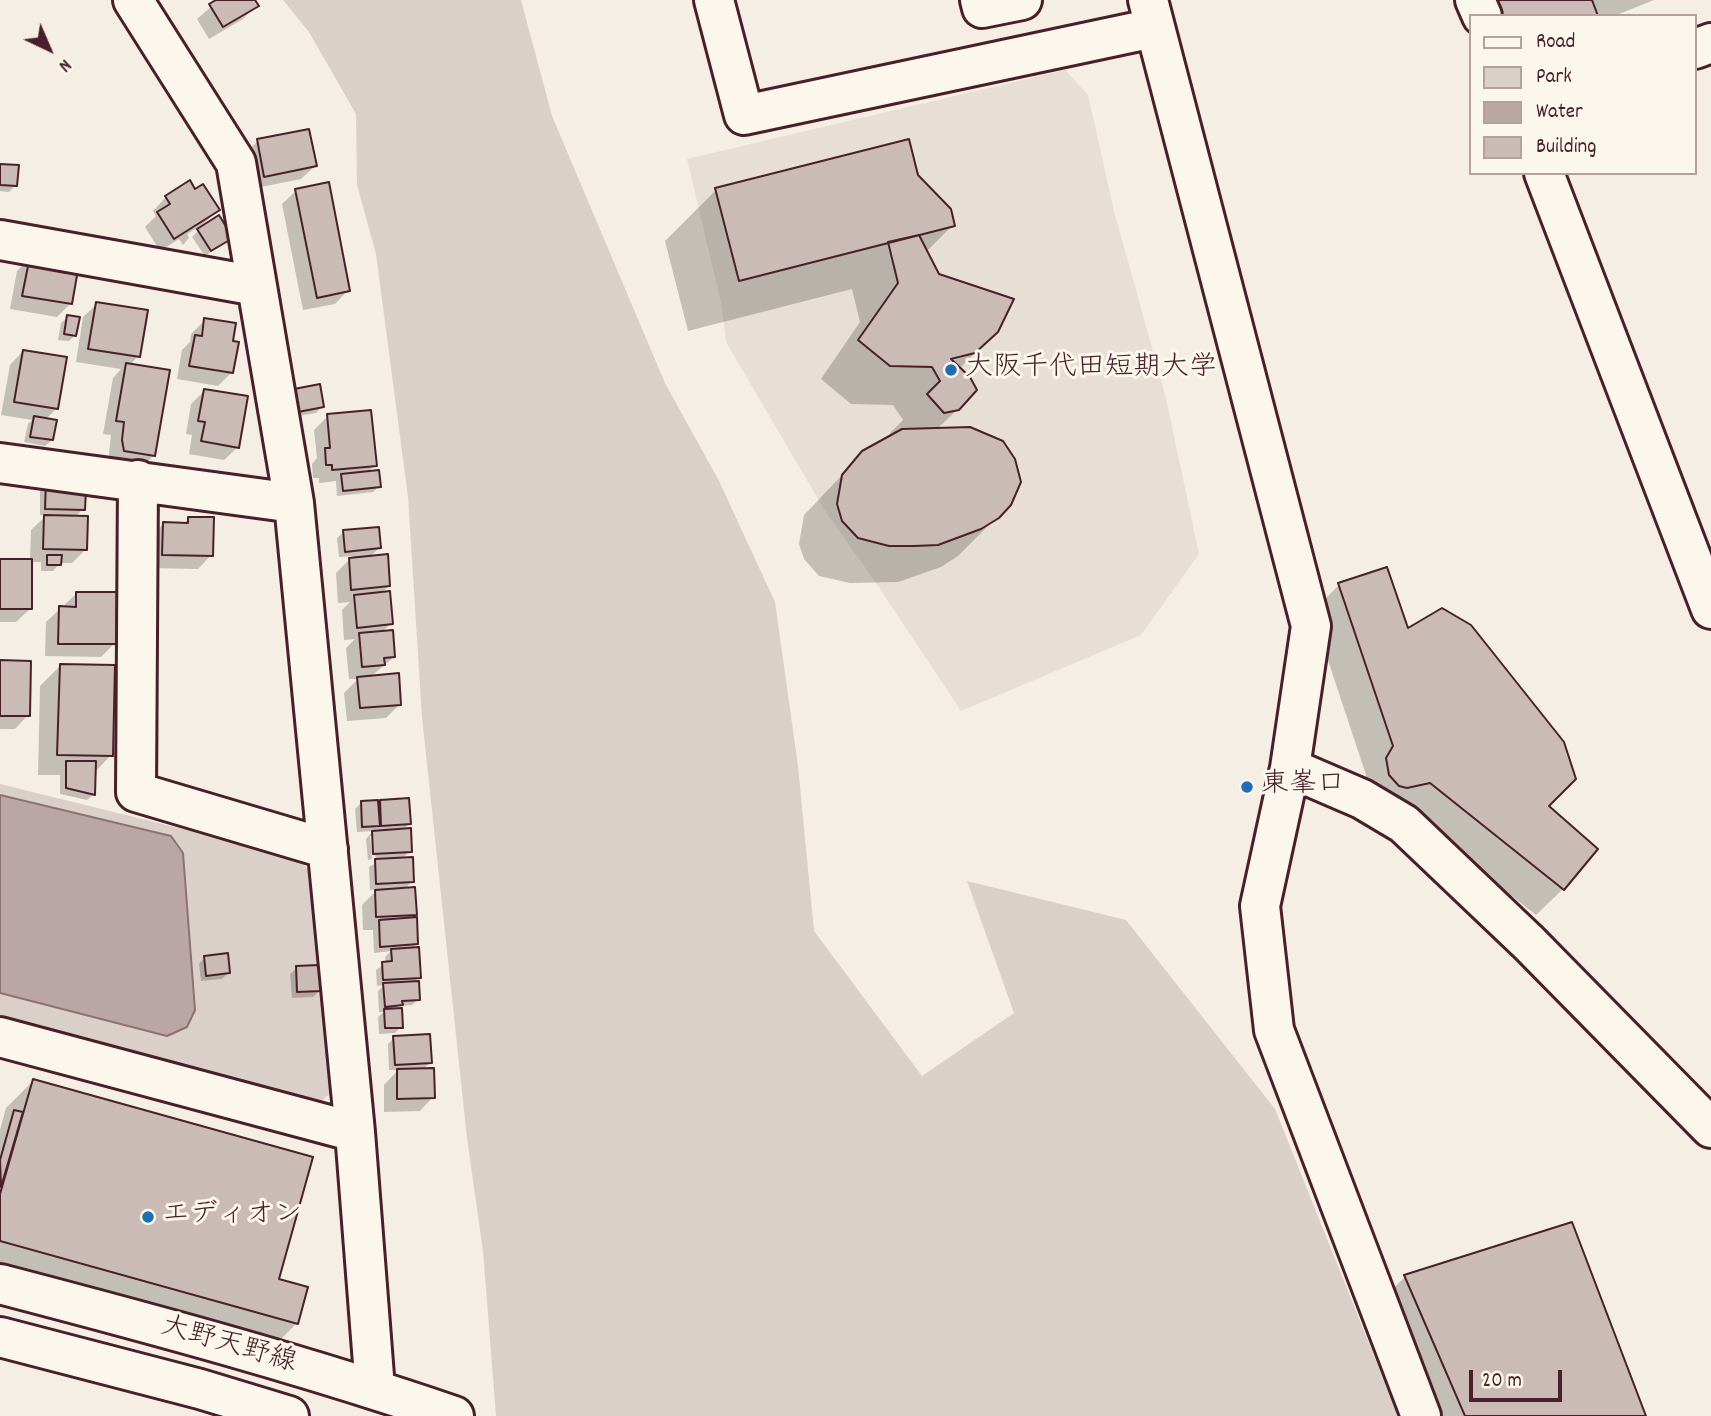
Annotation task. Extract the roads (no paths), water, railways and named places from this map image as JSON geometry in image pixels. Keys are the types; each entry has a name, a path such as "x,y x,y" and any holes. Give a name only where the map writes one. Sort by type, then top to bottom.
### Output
{"street":[{"path":"133,0 236,163 294,503 355,1132 375,1389"},
{"path":"714,0 744,115 1151,14 1311,626 1290,768 1260,906 1274,1030 1421,1416"},
{"path":"980,0 982,8 1022,0"},
{"path":"1545,175 1711,609"},
{"path":"0,240 257,286"},
{"path":"0,463 294,503"},
{"path":"138,480 136,792 328,849"},
{"path":"1290,768 1362,799 1404,824 1530,943 1711,1128"},
{"path":"0,1038 355,1132"},
{"name":"大野天野線","path":"0,1284 108,1312 375,1389 454,1416"},
{"name":"大野天野線","path":"0,1337 200,1389 289,1416"}],"water":[{"path":"0,795 171,836 183,853 195,1010 187,1027 167,1036 0,993"}],"place":[{"name":"大阪千代田短期大学","path":"951,370"},
{"name":"東峯口","path":"1247,787"},
{"name":"エディオン","path":"148,1217"}]}
